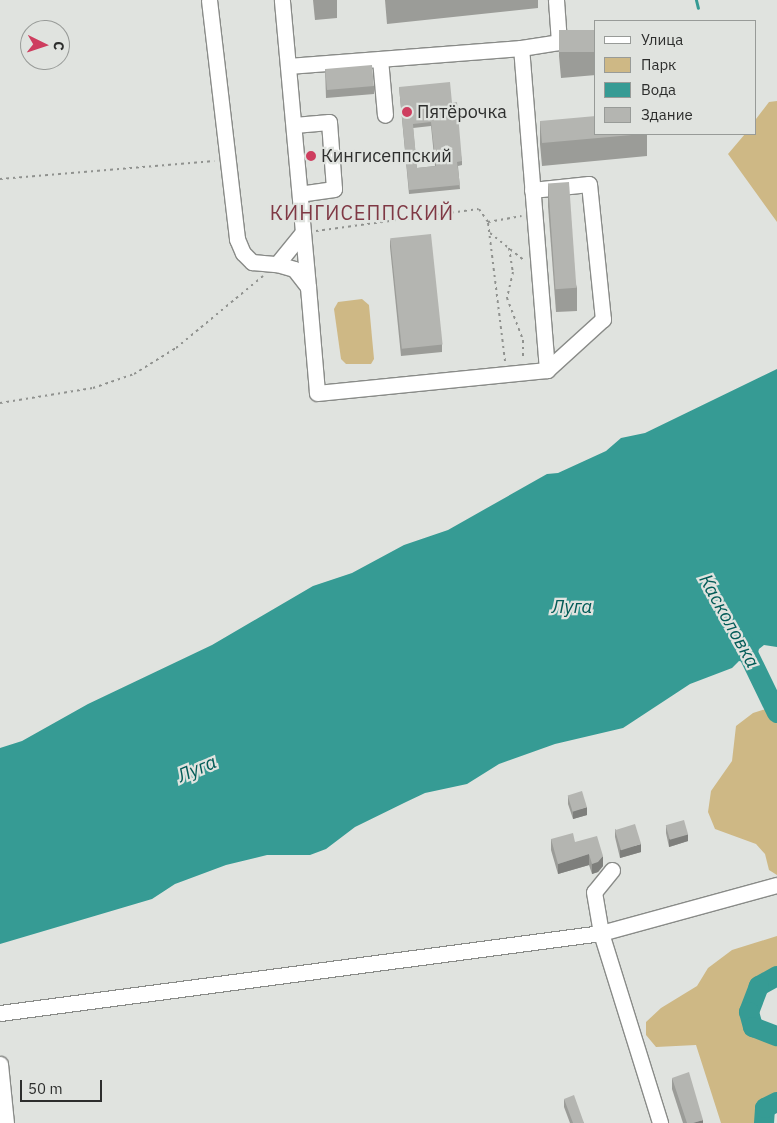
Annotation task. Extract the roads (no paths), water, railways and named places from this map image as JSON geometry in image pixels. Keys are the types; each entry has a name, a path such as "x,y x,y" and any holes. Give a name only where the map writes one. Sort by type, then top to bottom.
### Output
{"street":[{"path":"209,0 226,160 237,239 243,253 252,262 278,264 294,269 308,288"},
{"path":"282,0 317,393 547,370 603,320 589,184 532,190"},
{"path":"556,0 558,42"},
{"path":"288,66 521,48 577,40"},
{"path":"521,48 526,129 547,370"},
{"path":"380,59 385,115"},
{"path":"294,125 329,122 334,190 300,194"},
{"path":"526,129 546,127"},
{"path":"278,264 303,232"},
{"path":"612,870 594,892 601,933 660,1123"},
{"path":"0,1013 601,933 777,885"},
{"path":"0,1064 6,1123"}],"water":[{"name":"Луга","path":"777,369 777,647 764,645 759,649 755,664 739,661 732,668 690,684 623,728 555,744 499,764 467,784 425,793 355,827 326,849 310,855 267,855 226,865 175,884 152,899 0,944 0,748 22,741 88,704 212,645 313,586 352,573 404,545 448,530 547,474 558,473 606,451 621,438 645,433"}],"waterway":[{"path":"696,0 698,8"},
{"name":"Касколовка","path":"742,641 777,713"},
{"name":"Касколовка","path":"777,976 759,986 749,1012 753,1027 777,1036"},
{"name":"Касколовка","path":"764,1123 765,1108 777,1102"}],"place":[{"name":"Пятёрочка","path":"407,112"},
{"name":"Кингисеппский","path":"311,156"}],"district":[{"name":"КИНГИСЕППСКИЙ","path":"362,212"}]}
